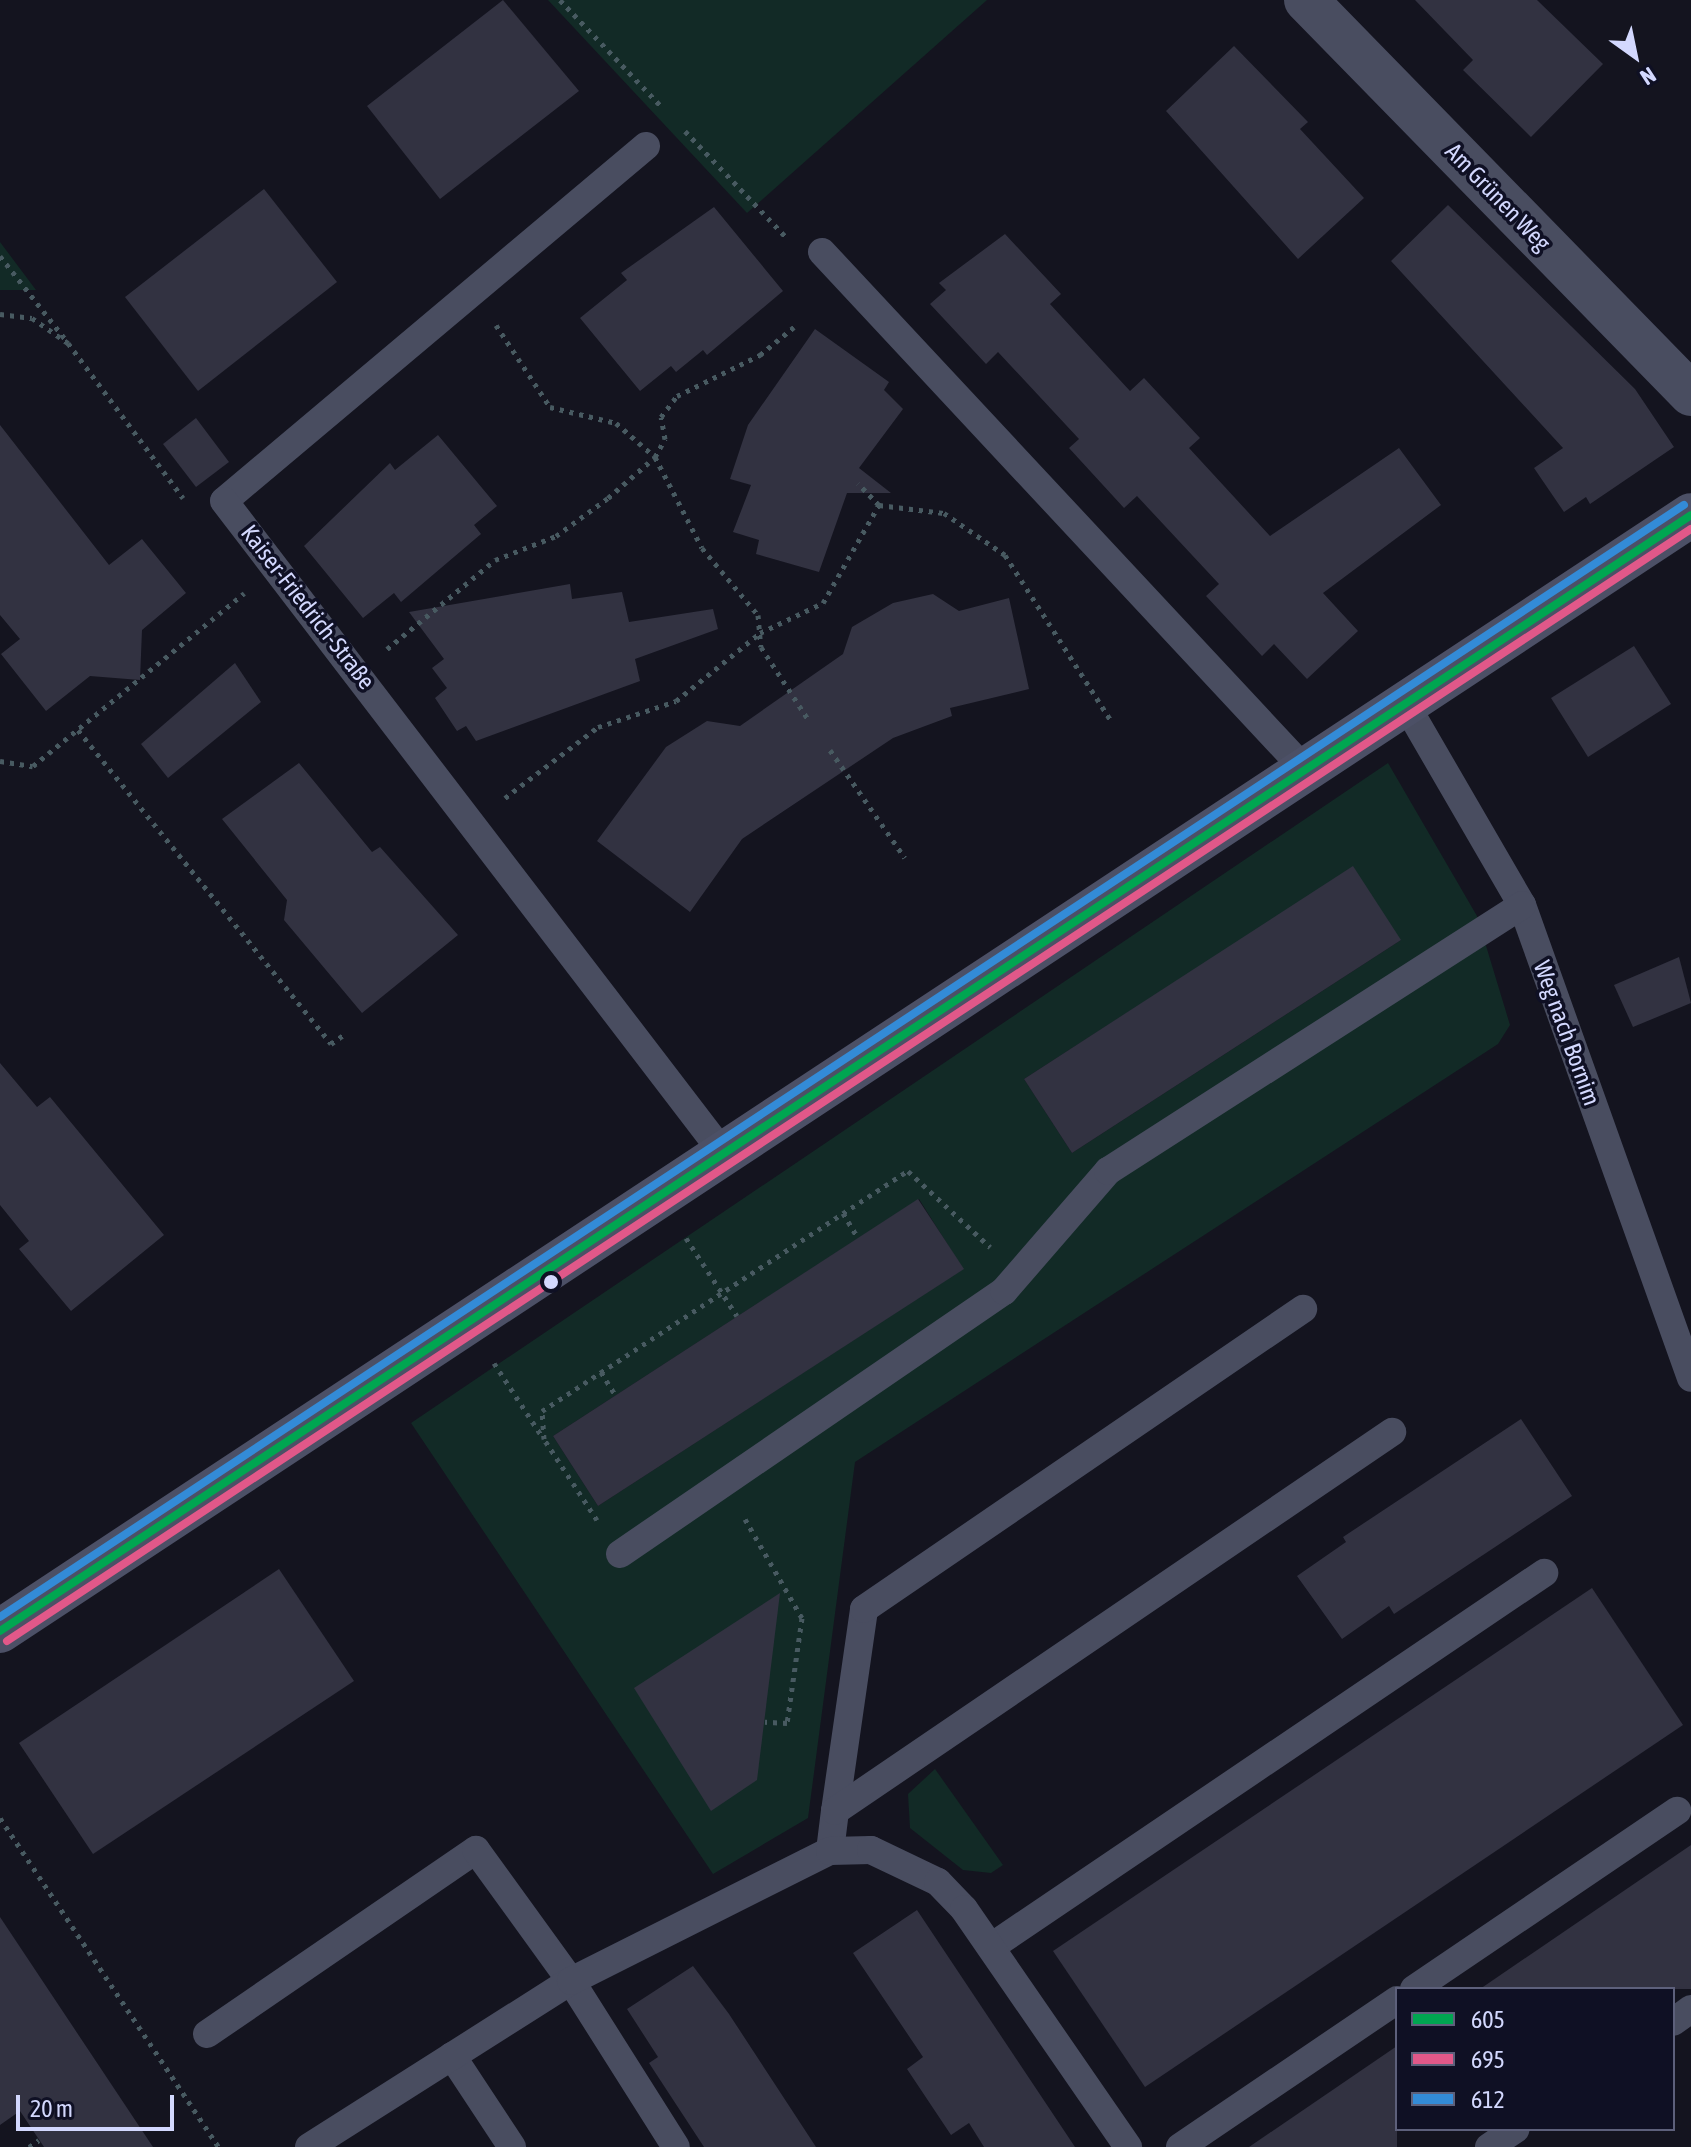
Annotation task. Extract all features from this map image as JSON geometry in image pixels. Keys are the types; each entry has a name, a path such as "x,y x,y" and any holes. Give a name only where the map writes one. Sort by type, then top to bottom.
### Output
{"street":[{"name":"Am Grünen Weg","path":"1306,0 1691,394"},
{"path":"0,1631 1307,772 1691,515"}],"lane":[{"name":"Kaiser-Friedrich-Straße","path":"646,146 224,501 354,665 724,1154"},
{"path":"822,252 1307,772"},
{"name":"Weg nach Bornim","path":"1406,705 1522,905 1691,1378"},
{"path":"620,1554 1020,1275 1108,1171 1522,905"},
{"path":"830,1851 864,1609 1303,1309"},
{"path":"835,1811 1392,1432"},
{"path":"991,1947 1544,1573"},
{"path":"1417,1987 1677,1811"},
{"path":"207,2034 476,1850 571,1981 676,2147"},
{"path":"309,2147 571,1981 830,1851 871,1850 906,1863 938,1882 991,1947 1128,2147"},
{"path":"1180,2147 1395,2001"},
{"path":"452,2056 512,2147"},
{"path":"1489,2147 1513,2131"}],"path":[{"path":"560,0 669,114"},
{"path":"680,126 811,263 822,252"},
{"path":"0,256 189,505 224,501"},
{"path":"470,294 512,343 550,407 616,423 655,457 702,548 758,615 760,633 808,719"},
{"path":"0,314 32,318 68,343"},
{"path":"354,665 426,624 495,560 556,536 655,457 665,439 661,417 677,396 760,355 794,327"},
{"path":"858,483 879,505 944,513 1005,555 1111,721"},
{"path":"478,828 569,746 633,712 676,701 760,633 823,603 879,505"},
{"path":"0,761 33,766 237,599"},
{"path":"78,730 331,1044 345,1034"},
{"path":"830,750 905,858"},
{"path":"544,1439 542,1411 908,1171 1020,1275"},
{"path":"843,1213 858,1238"},
{"path":"703,1264 737,1316"},
{"path":"469,1322 620,1554"},
{"path":"601,1372 616,1396"},
{"path":"724,1482 802,1618 787,1723 765,1722"},
{"path":"0,1818 219,2147"},
{"path":"29,2147 39,2140"}],"green space":[{"path":"548,0 987,0 747,213"},
{"path":"0,242 36,290 0,290"},
{"path":"1388,763 1477,916 1510,1025 1498,1044 855,1462 808,1818 713,1874 411,1423","holes":["1401,940 1072,1153 1024,1079 1189,973","919,1199 963,1269 598,1506 553,1436"]},
{"path":"935,1769 1003,1865 991,1873 963,1870 910,1828 908,1794"}],"building":[{"path":"503,0 579,91 440,199 367,106"},
{"path":"1415,0 1537,0 1603,64 1531,137 1463,70 1473,60"},
{"path":"1234,46 1308,122 1300,129 1364,198 1298,259 1166,111"},
{"path":"264,189 337,282 198,391 125,297"},
{"path":"1448,205 1635,389 1674,447 1590,504 1586,497 1564,512 1534,468 1563,448 1391,261"},
{"path":"714,207 783,291 707,355 703,350 676,372 671,366 640,391 580,318 627,280 621,273"},
{"path":"1005,234 1061,294 1050,304 1130,391 1144,378 1200,438 1189,448 1270,536 1399,448 1441,505 1323,593 1358,631 1307,679 1274,644 1262,656 1206,596 1219,584 1137,496 1124,508 1069,448 1079,439 998,352 986,364 930,304 946,290 939,283"},
{"path":"815,329 889,382 884,390 903,409 859,468 891,493 847,493 819,572 756,554 759,540 733,532 751,485 730,479 748,425"},
{"path":"196,418 229,462 196,487 163,444"},
{"path":"0,425 109,565 142,539 186,593 142,630 140,680 90,676 46,711 1,654 20,639 0,615"},
{"path":"438,435 497,506 474,525 481,534 401,602 394,593 363,618 304,546 390,463 395,470"},
{"path":"570,584 572,599 622,592 629,622 713,609 718,629 635,659 640,681 476,741 466,726 457,731 435,698 447,688 432,668 444,659 409,612"},
{"path":"933,594 959,611 1009,598 1029,689 950,708 952,716 893,738 742,839 690,912 597,841 666,747 707,721 740,726 843,654 852,627 893,603"},
{"path":"1634,646 1671,704 1588,757 1551,698"},
{"path":"235,663 261,702 168,778 141,744"},
{"path":"299,763 372,852 380,847 458,935 362,1013 284,920 287,900 222,819"},
{"path":"1353,866 1401,940 1072,1153 1024,1079"},
{"path":"1679,957 1691,1003 1633,1027 1614,985"},
{"path":"0,1063 37,1107 50,1097 164,1235 71,1311 19,1249 29,1241 0,1205"},
{"path":"918,1199 964,1269 598,1506 553,1436"},
{"path":"1521,1419 1572,1496 1394,1614 1389,1606 1342,1639 1297,1576 1346,1542 1343,1537"},
{"path":"279,1569 354,1681 93,1854 19,1743"},
{"path":"1592,1588 1683,1725 1145,2087 1053,1951"},
{"path":"780,1593 757,1780 711,1811 634,1688"},
{"path":"1691,1845 1691,1989 1483,1987"},
{"path":"917,1910 1075,2147 984,2147 969,2123 951,2135 907,2069 923,2057 853,1953"},
{"path":"0,1917 153,2147 44,2147 20,2111 0,2125"},
{"path":"693,1966 729,2014 816,2147 704,2147 649,2063 658,2057 627,2009"},
{"path":"1395,2047 1397,2147 1249,2147"}],"transit line":[{"name":"612","path":"0,1617 1684,505"},
{"name":"605","path":"0,1631 1691,515"},
{"name":"695","path":"7,1641 1691,529"}]}
